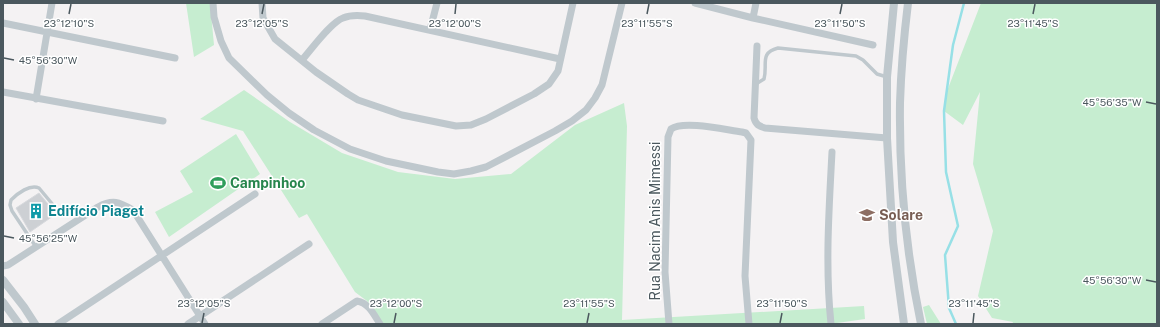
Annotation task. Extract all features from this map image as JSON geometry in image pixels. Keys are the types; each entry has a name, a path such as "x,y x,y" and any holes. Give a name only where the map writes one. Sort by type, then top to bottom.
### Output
{"street":[{"path":"36,99 52,3"},
{"path":"213,3 214,18 221,41 229,58 267,95 289,113 314,130 350,149 386,161 454,174 486,167 555,131 572,121 586,110 596,98 602,85 622,3"},
{"path":"262,3 263,18 275,39 335,86 358,100 402,115 456,126 471,125 486,119 534,94 549,84 558,71 573,3"},
{"path":"430,30 437,3"},
{"path":"695,3 753,18 872,45"},
{"path":"753,18 756,3"},
{"path":"894,3 887,77 887,138 893,242 904,324"},
{"path":"908,3 901,77 900,136 906,236 920,324"},
{"path":"302,60 334,23 342,18 352,15 365,16 560,58"},
{"path":"3,23 175,58"},
{"path":"757,46 754,118 755,123 758,126 765,128 887,138 900,136"},
{"path":"887,77 901,77"},
{"path":"3,92 164,121"},
{"name":"Rua Nacim Anis Mimessi","path":"669,324 665,272 668,137 671,129 680,126 703,126 742,132 750,136 751,140 745,276 749,324"},
{"path":"831,324 829,224 832,152"},
{"path":"58,324 161,254 254,194"},
{"path":"3,273 6,266 106,202 121,203 133,210 205,324"},
{"path":"188,324 309,244"},
{"path":"3,280 35,324"},
{"path":"322,324 357,301 362,302 370,308 380,324"},
{"path":"3,302 19,324"}],"lane":[{"path":"756,84 764,79 767,54 770,50 778,48 856,56 863,60 877,74 887,77"},
{"path":"36,247 12,211 10,205 11,200 30,186 34,186 39,188 54,206"}],"green space":[{"path":"186,3 210,3 214,45 194,57"},
{"path":"981,3 1157,3 1157,324 1012,324 1013,322 992,318 978,296 993,231 973,164 980,92 963,125 944,111 947,91"},
{"path":"244,90 290,122 342,153 398,172 455,179 511,174 575,125 624,103 627,126 622,320 864,306 865,319 830,324 381,324 367,301 355,292 307,214 299,218 243,131 200,119"},
{"name":"Campinhoo","path":"236,134 260,174 169,237 155,212 193,192 180,171"},
{"path":"929,305 941,324 927,324 923,307"}],"building":[{"name":"Edifício Piaget","path":"39,193 56,214 30,232 16,208"}],"waterway":[{"path":"956,324 949,308 945,255 958,226 946,172 944,111 953,45 964,3"}],"place":[{"name":"Campinhoo","path":"218,183"},
{"name":"Edifício Piaget","path":"36,211"},
{"name":"Solare","path":"867,215"}]}
